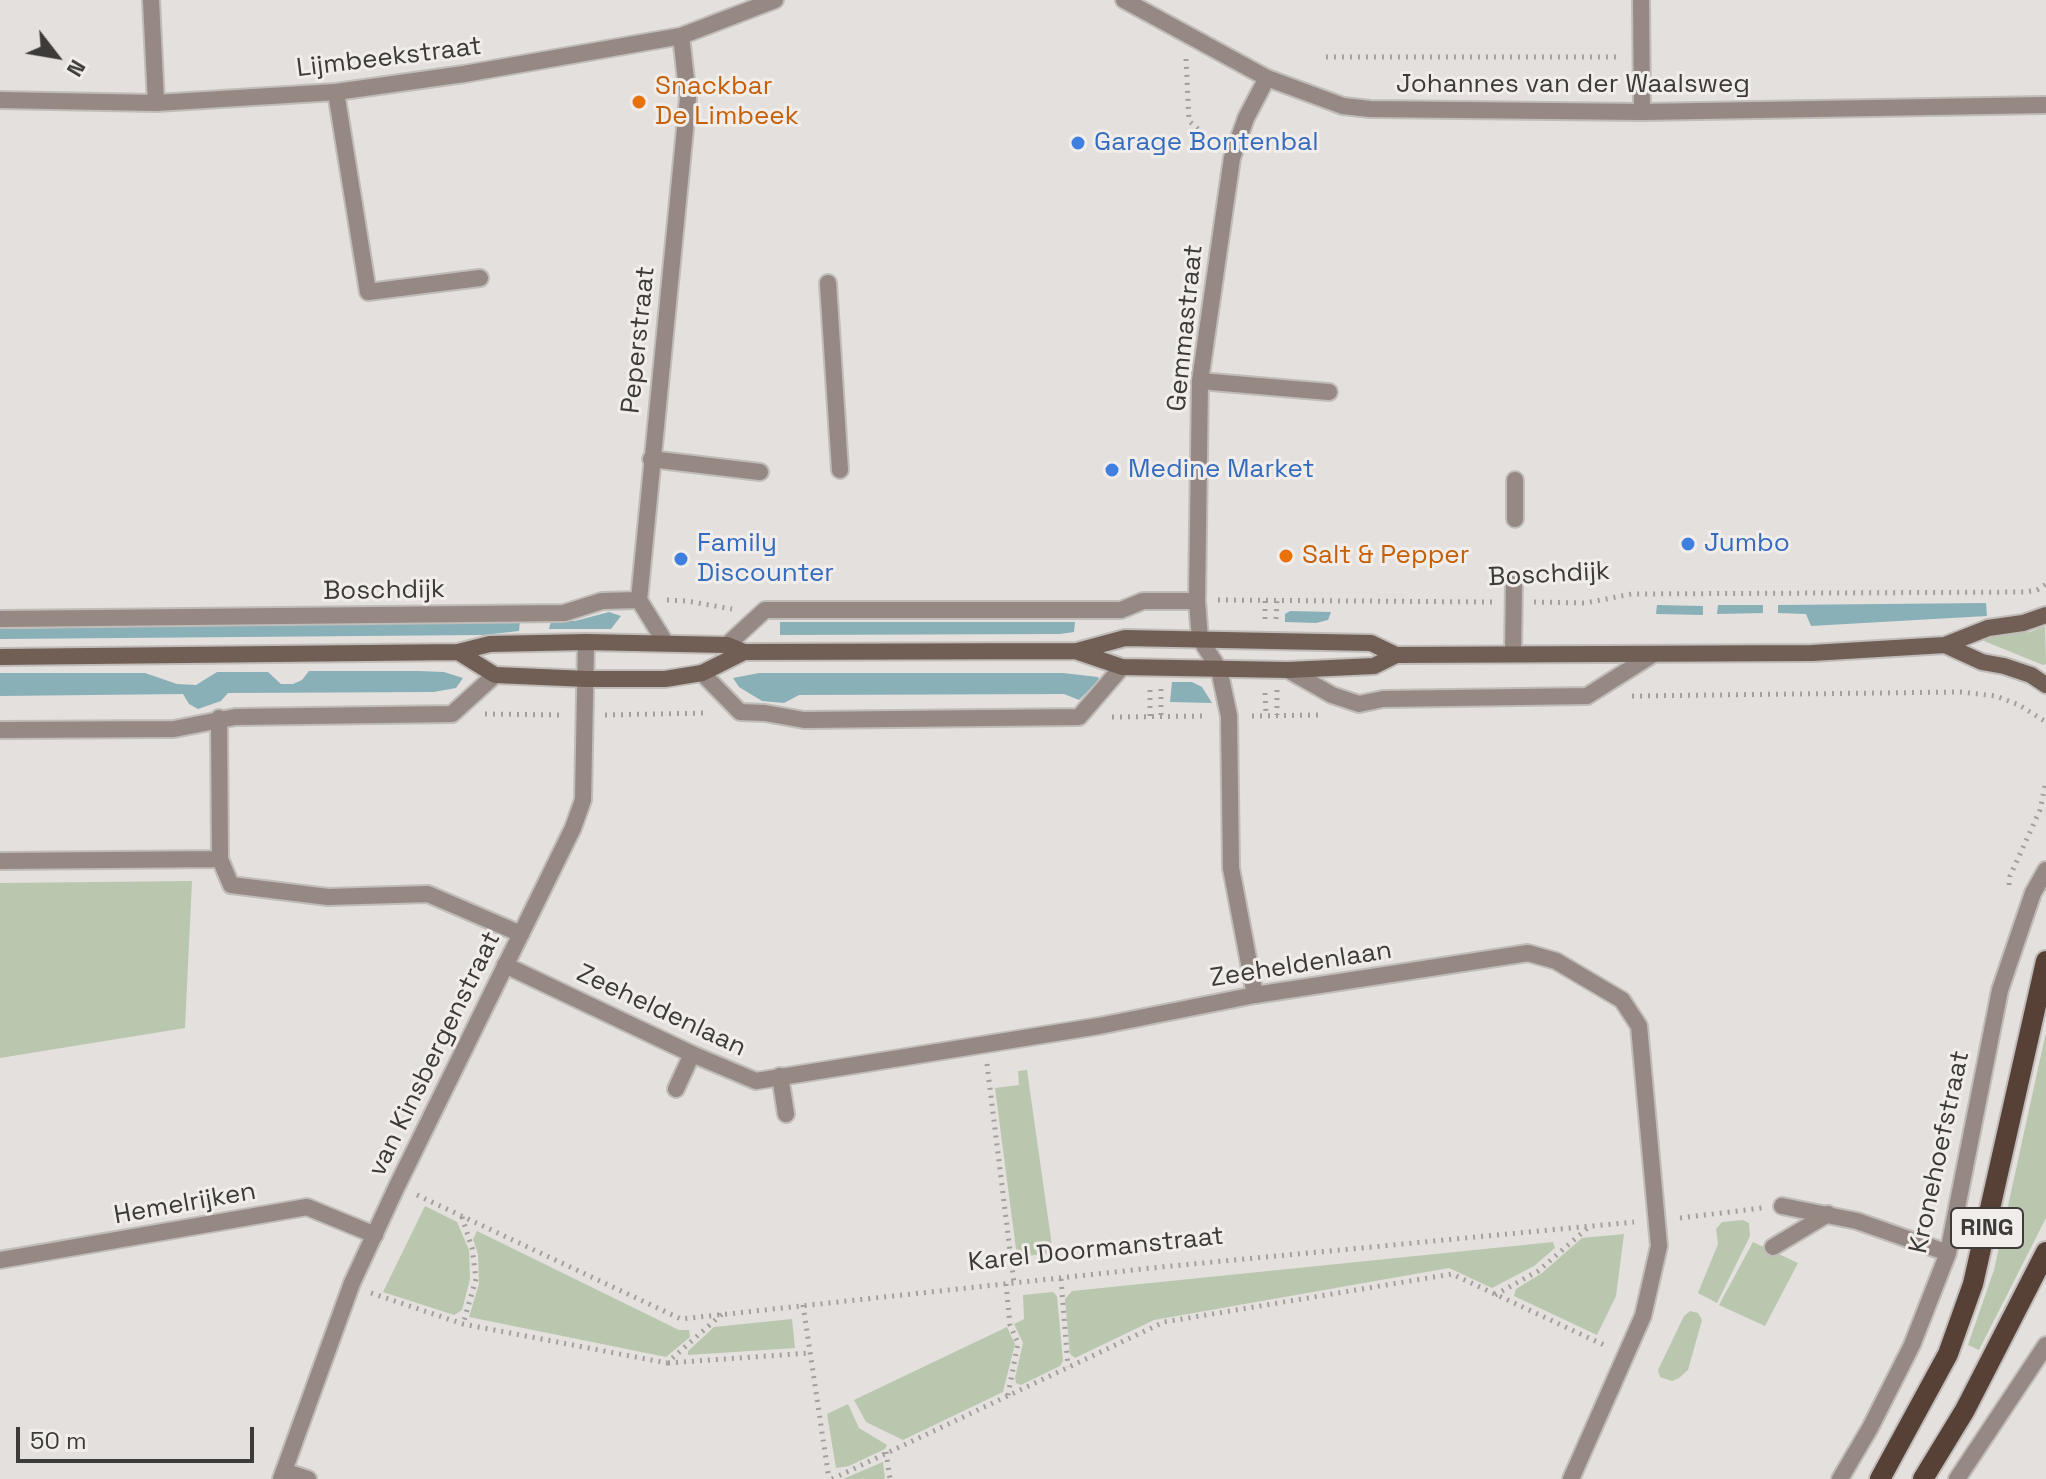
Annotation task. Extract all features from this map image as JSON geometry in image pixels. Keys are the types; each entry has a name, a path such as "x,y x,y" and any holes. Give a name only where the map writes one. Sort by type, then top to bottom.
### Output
{"main road":[{"path":"1077,651 1122,667 1288,670 1374,666 1396,655 1812,653 1945,645 1988,628 2023,623 2046,615"},
{"path":"0,657 458,652 490,644 586,642 727,645 744,652 1077,651 1125,638 1371,643 1396,655"},
{"path":"1945,645 1982,662 2031,675 2046,685"},
{"path":"458,652 495,675 665,679 702,673 744,652"},
{"name":"RING","path":"1880,1479 1948,1354 1973,1284 2046,961"},
{"name":"RING","path":"1923,1479 1965,1410 2046,1252"}],"street":[{"path":"151,0 156,103"},
{"name":"Lijmbeekstraat","path":"0,100 156,103 336,92 464,74 681,36 775,0"},
{"name":"Johannes van der Waalsweg","path":"1124,0 1267,78 1343,106 1370,109 1642,112 2046,105"},
{"path":"1641,0 1642,112"},
{"name":"Peperstraat","path":"639,600 688,98 681,36"},
{"name":"Gemmastraat","path":"1200,639 1197,601 1200,381 1232,158 1246,118 1267,78"},
{"path":"336,92 368,292 480,278"},
{"path":"828,283 840,470"},
{"path":"1200,381 1329,392"},
{"path":"651,459 760,472"},
{"path":"1515,480 1515,519"},
{"path":"1513,654 1514,580"},
{"path":"639,600 665,642"},
{"name":"Boschdijk","path":"0,619 564,613 602,601 639,600"},
{"path":"727,645 765,610 1121,610 1143,601 1197,601"},
{"path":"1200,639 1219,669 1229,716 1231,868 1255,995"},
{"name":"van Kinsbergenstraat","path":"283,1475 352,1283 573,828 583,800 586,642"},
{"path":"1288,670 1332,695 1359,704 1383,699 1587,696 1652,655"},
{"path":"702,673 740,712 804,720 1079,717 1122,667"},
{"path":"0,730 174,729 219,718 452,714 495,675"},
{"path":"219,718 220,859 231,885 328,897 428,894 521,934"},
{"path":"0,861 220,859"},
{"name":"Kronehoefstraat","path":"1840,1479 1912,1345 1948,1253 2000,990 2033,893 2046,870"},
{"name":"Zeeheldenlaan","path":"505,965 756,1081 1099,1026 1255,995 1528,953 1556,961 1622,1000 1639,1026 1659,1246 1643,1316 1571,1479"},
{"path":"676,1089 692,1054"},
{"path":"780,1076 786,1114"},
{"path":"1782,1206 1828,1214 1948,1253"},
{"name":"Hemelrijken","path":"0,1260 307,1207 375,1235"},
{"path":"1773,1247 1828,1214"},
{"path":"1957,1479 2046,1345"},
{"path":"283,1475 308,1479"}],"path":[{"path":"1185,33 1189,121 1232,158"},
{"path":"1326,57 1640,56"},
{"name":"Boschdijk","path":"1197,601 1585,603 1632,594 2026,592 2046,584"},
{"path":"639,600 676,600 720,609 765,610"},
{"path":"675,608 676,600"},
{"path":"1276,608 1277,600"},
{"path":"1161,677 1161,716"},
{"path":"1265,685 1266,715"},
{"path":"1587,696 1960,692 1996,696 2019,705 2046,722"},
{"path":"677,705 678,714"},
{"path":"1277,707 1277,715"},
{"path":"1150,709 1150,717"},
{"path":"452,714 529,711 586,715 740,712"},
{"path":"985,1043 1014,1283"},
{"name":"Karel Doormanstraat","path":"397,1186 681,1319 1782,1206"},
{"path":"461,1216 472,1248 476,1279 463,1324"},
{"path":"1495,1295 1538,1271 1591,1225"},
{"path":"803,1305 831,1479 1164,1322 1452,1274 1627,1356"},
{"path":"1061,1279 1068,1367"},
{"path":"352,1283 376,1296 463,1324 667,1363 810,1353"},
{"path":"1006,1284 1010,1325 1018,1343 1008,1395"},
{"path":"667,1363 722,1314"},
{"path":"886,1452 890,1479"}],"green space":[{"path":"2045,626 2046,664 2043,665 1984,641 1987,636 2030,632"},
{"path":"192,881 185,1028 0,1058 0,883"},
{"path":"2046,1032 2046,1218 1979,1350 1968,1345 1994,1270"},
{"path":"1027,1070 1053,1253 1017,1257 995,1088 1019,1085 1018,1071"},
{"path":"425,1206 457,1222 469,1250 470,1279 462,1310 454,1315 383,1292"},
{"path":"1743,1220 1749,1223 1750,1236 1717,1303 1698,1293 1718,1244 1716,1229 1722,1222"},
{"path":"477,1231 679,1330 689,1330 690,1337 666,1357 469,1317 479,1284 478,1254 473,1239"},
{"path":"1624,1234 1616,1296 1597,1335 1514,1296 1516,1289 1542,1273 1582,1238"},
{"path":"1553,1242 1555,1248 1534,1266 1492,1288 1449,1268 1154,1320 1075,1358 1070,1354 1065,1299 1072,1291"},
{"path":"1753,1242 1798,1263 1765,1326 1719,1305"},
{"path":"1053,1292 1057,1296 1063,1361 1060,1366 1021,1385 1016,1383 1015,1378 1023,1343 1014,1324 1024,1319 1023,1295"},
{"path":"1690,1311 1698,1313 1702,1320 1688,1370 1672,1381 1660,1377 1658,1370 1684,1316"},
{"path":"792,1319 795,1348 688,1355 688,1351 714,1327"},
{"path":"1007,1327 1015,1344 1003,1392 903,1440 866,1422 854,1400"},
{"path":"848,1404 859,1428 887,1445 885,1449 849,1466 836,1468 827,1414"},
{"path":"883,1462 885,1479 843,1479"}],"water":[{"path":"1986,603 1987,616 1811,626 1806,614 1778,613 1778,605"},
{"path":"1657,605 1703,606 1703,615 1656,614"},
{"path":"1718,605 1763,605 1763,613 1717,614"},
{"path":"1290,611 1331,612 1328,620 1316,623 1285,622 1285,614"},
{"path":"609,612 621,616 611,629 549,629 551,621 575,621"},
{"path":"520,621 519,631 483,635 0,639 0,629"},
{"path":"780,622 1075,622 1074,632 1060,634 780,635"},
{"path":"309,671 444,672 463,678 456,688 434,692 228,693 221,701 198,709 189,704 183,694 0,696 0,673 145,673 177,684 196,685 217,672 268,672 281,684 293,684 302,680"},
{"path":"759,673 1063,673 1098,677 1099,680 1079,700 1064,694 799,695 784,703 762,701 739,687 733,678"},
{"path":"1172,682 1192,682 1202,687 1212,703 1170,702"}],"place":[{"name":"Snackbar De Limbeek","path":"639,102"},
{"name":"Garage Bontenbal","path":"1078,143"},
{"name":"Medine Market","path":"1112,470"},
{"name":"Jumbo","path":"1688,544"},
{"name":"Salt & Pepper","path":"1286,556"},
{"name":"Family Discounter","path":"681,559"}]}
